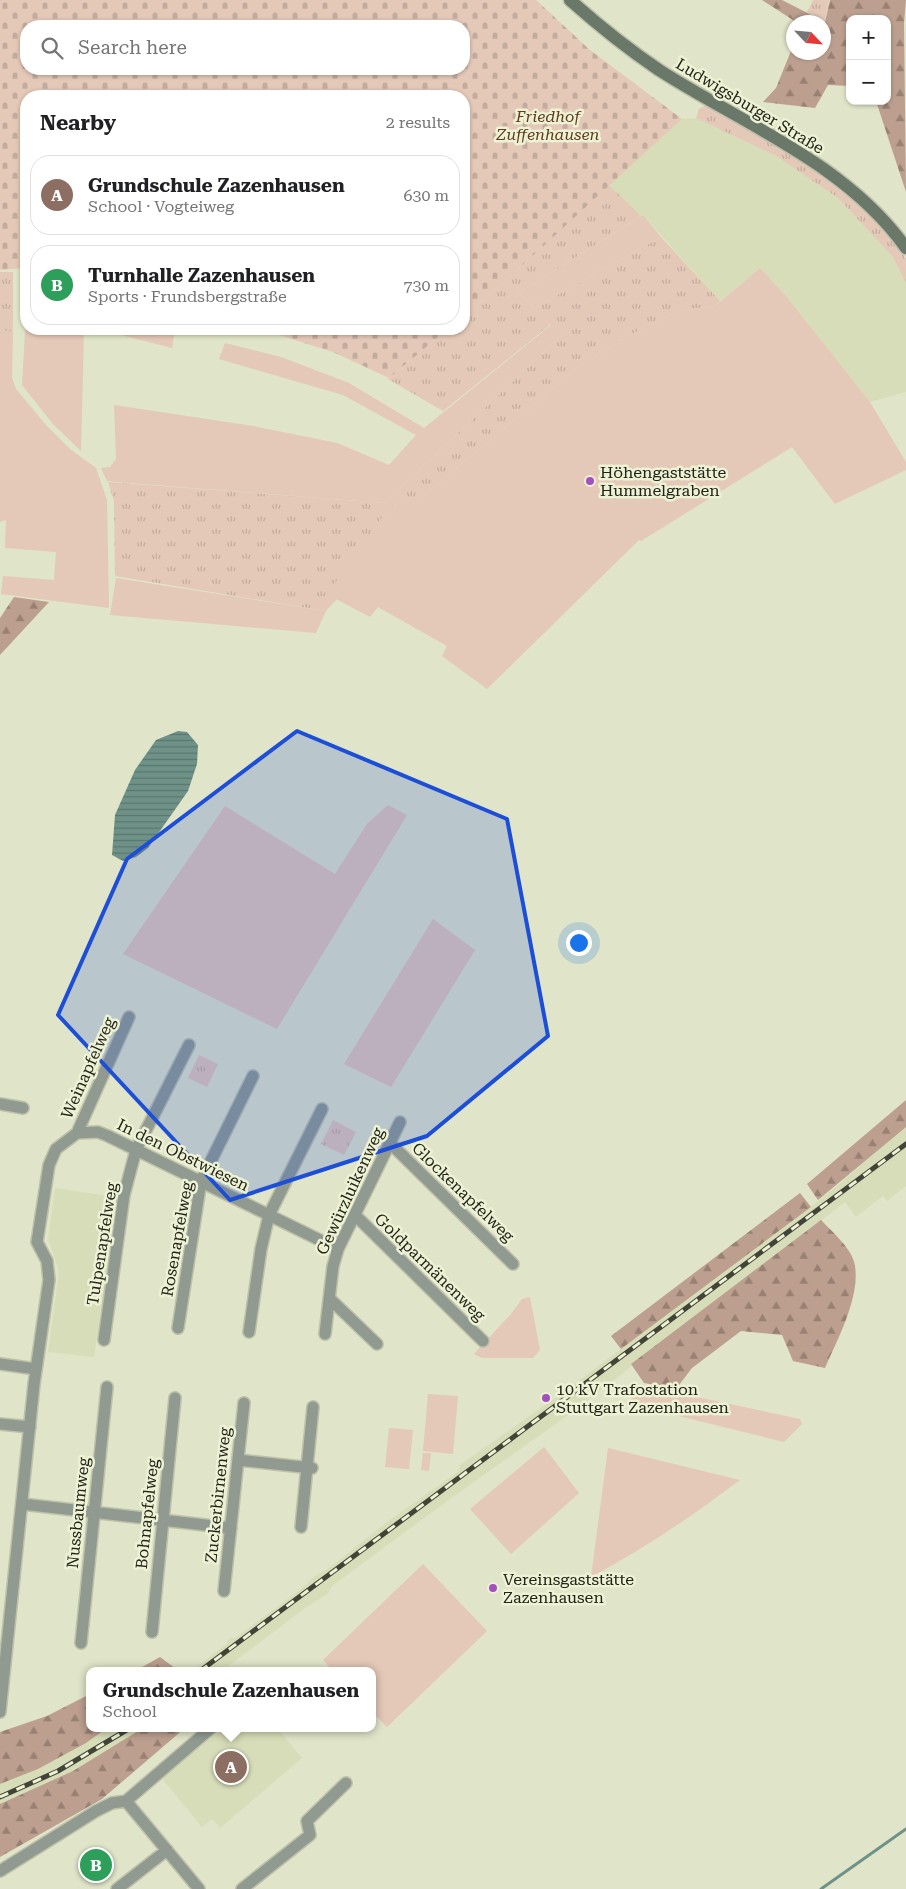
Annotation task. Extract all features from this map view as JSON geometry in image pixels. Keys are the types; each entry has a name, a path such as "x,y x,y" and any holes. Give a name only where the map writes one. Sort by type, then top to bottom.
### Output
{"main road":[{"name":"Ludwigsburger Straße","path":"570,0 617,40 659,70 827,172 886,220 906,248"}],"street":[{"name":"Weinapfelweg","path":"77,1133 129,1016"},
{"name":"Tulpenapfelweg","path":"104,1340 124,1195 136,1150 189,1045"},
{"name":"Rosenapfelweg","path":"178,1328 201,1182 253,1076"},
{"path":"0,1104 23,1108"},
{"path":"249,1332 261,1249 269,1215 322,1109"},
{"name":"Gewürzluikenweg","path":"325,1334 333,1266 338,1248 400,1122"},
{"name":"In den Obstwiesen","path":"77,1133 98,1132 338,1248"},
{"path":"0,1712 36,1369 49,1270 37,1242 49,1165 56,1149 77,1133"},
{"name":"Glockenapfelweg","path":"390,1144 513,1264"},
{"name":"Goldparmänenweg","path":"354,1216 483,1341"},
{"path":"329,1298 377,1344"},
{"path":"0,1364 36,1369"},
{"name":"Nussbaumweg","path":"81,1643 107,1387"},
{"name":"Bohnapfelweg","path":"152,1632 175,1398"},
{"name":"Zuckerbirnenweg","path":"224,1591 244,1403"},
{"path":"301,1527 310,1468 313,1407"},
{"path":"0,1424 30,1426"},
{"path":"238,1460 310,1468"},
{"path":"22,1504 231,1528"},
{"path":"0,1871 96,1811 112,1803 126,1802 206,1732"},
{"path":"242,1889 310,1835 307,1821 346,1783"},
{"path":"126,1802 199,1889"},
{"path":"117,1889 167,1850"}],"highlighted area":[{"path":"297,731 507,819 548,1036 427,1136 230,1200 58,1015 127,859"}],"shaded area":[{"path":"696,118 776,156 838,198 892,256 906,283 906,392 870,402 786,296 760,268 720,301 643,215 641,216 609,185 682,119"},
{"path":"906,1125 906,1186 887,1201 883,1196 856,1217 845,1202 571,1413 332,1586 328,1594 305,1608 227,1667 196,1667 228,1643 227,1641 232,1637 234,1639 387,1522 459,1471 460,1465 565,1391 836,1187"},
{"path":"55,1188 116,1197 94,1357 48,1352 59,1271 48,1239"},
{"path":"101,1732 137,1732 73,1772 0,1804 0,1784 38,1769 86,1743"},
{"path":"212,1732 280,1732 302,1758 220,1828 212,1819 202,1827 161,1777"}],"green space":[{"name":"Friedhof Zuffenhausen","path":"0,0 536,0 590,50 682,119 470,311 470,90 20,90 20,268 0,270"},
{"path":"762,0 782,0 811,15 786,16"},
{"path":"813,0 829,0 826,15 813,15 807,12"},
{"path":"830,0 906,0 904,23 906,192 877,105 891,105 891,15 846,15 846,86 828,85 815,108 763,102 776,88 787,60 831,60 831,15 827,15"},
{"path":"706,105 799,158 859,205 898,244 906,259 906,283 892,256 838,198 776,156 696,118 699,109"},
{"path":"609,185 641,216 519,293 534,308 661,237 720,301 715,306 682,310 648,325 581,365 424,495 396,503 388,509 328,594 337,599 326,611 115,576 114,501 108,482 384,503 562,335 544,319 550,325 443,411 388,379 441,335 470,335 470,311"},
{"path":"643,215 661,237 534,308 519,293"},
{"path":"760,268 786,296 870,402 906,462 906,470 835,504 792,447 641,541 639,540 487,689 442,656 447,646 378,607 370,617 327,594 388,509 396,503 424,495 581,365 648,325 682,310 715,306"},
{"path":"0,272 13,272 13,332 0,330"},
{"path":"551,325 562,335 384,503 107,481 101,468 110,467 116,459 114,405 253,426 337,443 389,465 416,435 343,395 219,359 225,343 281,357 349,383 424,428"},
{"path":"0,330 13,332 12,378 16,389 46,425 70,449 96,468 107,500 109,608 1,594 3,576 54,580 56,552 5,548 6,520 0,522"},
{"path":"25,335 84,335 81,451 53,424 22,385"},
{"path":"121,335 174,335 172,348"},
{"path":"279,335 441,335 389,378 333,352"},
{"path":"116,578 326,611 316,633 110,615"},
{"path":"14,597 49,602 0,655 0,618"},
{"path":"388,805 407,815 277,1029 123,954 225,806 335,874 367,824"},
{"path":"433,919 475,950 391,1087 344,1064"},
{"path":"199,1055 218,1064 207,1087 188,1078"},
{"path":"906,1100 906,1127 818,1200 807,1184"},
{"path":"333,1120 356,1132 344,1155 321,1144"},
{"path":"800,1193 811,1207 621,1349 611,1336"},
{"path":"821,1220 850,1253 855,1266 856,1278 851,1305 825,1368 793,1361 782,1335 741,1331 692,1368 676,1389 644,1383 631,1364"},
{"path":"530,1297 540,1350 533,1358 482,1358 474,1354 511,1314 522,1299"},
{"path":"654,1388 800,1419 802,1424 784,1442 626,1403 642,1391"},
{"path":"428,1394 458,1396 453,1454 423,1451"},
{"path":"389,1428 413,1430 409,1469 385,1467"},
{"path":"544,1447 579,1493 511,1554 470,1509"},
{"path":"608,1448 740,1480 667,1532 591,1577"},
{"path":"423,1453 431,1453 429,1471 421,1470"},
{"path":"423,1564 487,1631 387,1727 376,1716 376,1667 329,1667 323,1660"},
{"path":"160,1657 174,1667 142,1667"},
{"path":"86,1696 86,1732 101,1732 86,1743 38,1769 0,1784 0,1732 47,1716"},
{"path":"136,1732 180,1732 102,1799 0,1857 0,1804 73,1771"}],"water":[{"path":"178,731 187,732 198,745 197,764 188,791 148,848 136,857 123,861 112,855 115,815 135,770 156,740"}],"waterway":[{"path":"821,1889 906,1829"}],"railway":[{"path":"205,1667 906,1144"},
{"path":"0,1797 58,1771 123,1732"}],"place":[{"name":"Höhengaststätte Hummelgraben","path":"590,481"},
{"name":"10 kV Trafostation Stuttgart Zazenhausen","path":"546,1398"},
{"name":"Vereinsgaststätte Zazenhausen","path":"493,1588"},
{"name":"Grundschule Zazenhausen","path":"231,1767"},
{"name":"Turnhalle Zazenhausen","path":"96,1865"}]}
